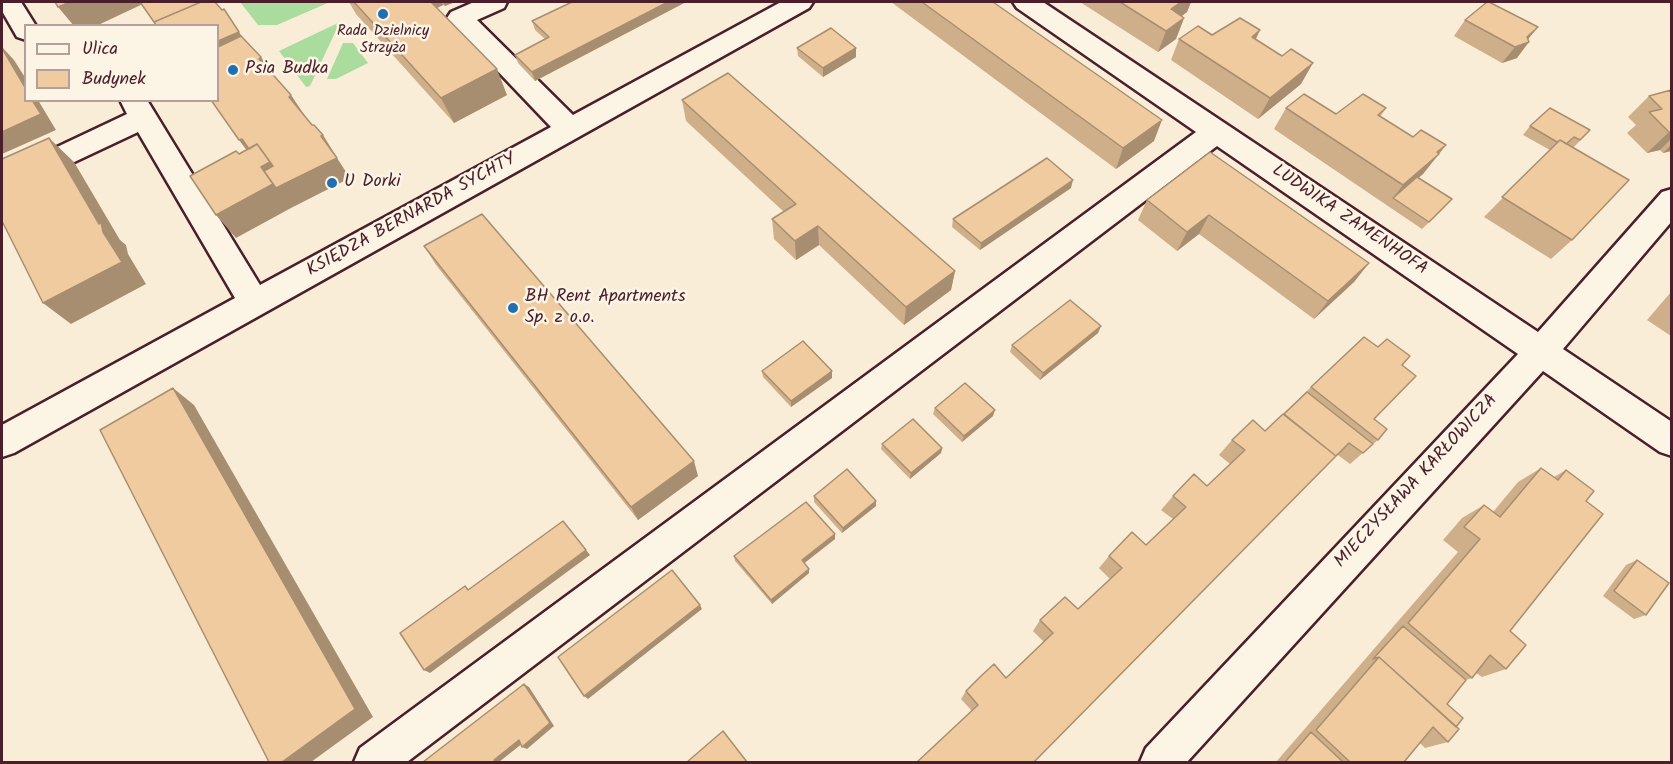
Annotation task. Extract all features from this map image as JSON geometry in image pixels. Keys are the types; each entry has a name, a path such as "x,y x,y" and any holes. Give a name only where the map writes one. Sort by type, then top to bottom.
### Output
{"street":[{"path":"9,2 24,28"},
{"path":"495,2 460,18 570,129"},
{"name":"KSIĘDZA BERNARDA SYCHTY","path":"2,442 800,2"},
{"name":"LUDWIKA ZAMENHOFA","path":"1026,2 1671,441"},
{"path":"2,185 138,109 254,303"},
{"path":"374,762 1216,131"},
{"name":"MIECZYSŁAWA KARŁOWICZA","path":"1160,762 1566,324 1671,200"}],"green space":[{"path":"240,2 330,2 277,25 258,25"},
{"path":"340,22 310,86 306,87 279,51"},
{"path":"343,43 353,43 368,63 336,79 327,79"}],"building":[{"path":"55,2 70,2 58,7"},
{"path":"140,2 201,2 154,22"},
{"path":"201,2 215,2 222,10 224,9 239,32 219,41 219,24 156,24 154,22"},
{"path":"354,2 431,2 497,69 441,98"},
{"path":"572,2 668,2 532,72 515,55 549,37 532,21"},
{"path":"922,2 993,2 1162,120 1123,148"},
{"path":"1120,2 1181,2 1171,9 1184,18 1166,31"},
{"path":"1487,2 1538,27 1527,37 1529,42 1515,47 1465,20"},
{"path":"1240,18 1260,30 1252,37 1282,56 1291,49 1313,63 1270,98 1179,39 1198,26 1212,35"},
{"path":"831,28 856,48 823,68 797,48"},
{"path":"241,36 261,57 259,59 291,95 289,97 312,125 323,135 321,136 337,158 276,188 264,171 273,166 260,148 257,144 249,149 242,139 239,140 212,102 219,102 219,47"},
{"path":"2,48 24,86 24,102 33,102 41,114 2,132"},
{"path":"728,73 955,271 906,307 818,226 795,241 772,219 796,204 682,100"},
{"path":"1671,90 1671,132 1669,132 1649,112 1662,109 1649,96"},
{"path":"1304,94 1336,114 1363,94 1386,108 1378,115 1413,137 1421,130 1446,145 1437,152 1439,154 1403,185 1286,108"},
{"path":"1550,108 1590,130 1580,140 1574,137 1566,144 1560,140 1557,142 1530,126"},
{"path":"49,138 99,224 101,222 103,232 122,262 43,303 2,221 2,159"},
{"path":"1560,140 1629,180 1572,240 1502,197"},
{"path":"257,144 270,162 261,167 273,184 216,215 190,176 236,151 239,154"},
{"path":"1210,152 1369,263 1328,301 1209,215 1187,232 1147,200"},
{"path":"1047,158 1073,180 981,243 953,219"},
{"path":"1417,177 1452,199 1429,222 1393,198"},
{"path":"482,214 694,461 631,507 424,246"},
{"path":"1070,300 1101,326 1043,373 1012,345"},
{"path":"1364,337 1378,347 1387,339 1410,356 1402,365 1416,376 1374,419 1387,429 1378,440 1311,387"},
{"path":"803,341 832,371 791,401 762,371"},
{"path":"965,383 995,410 964,436 935,408"},
{"path":"173,388 355,709 282,762 269,762 100,430"},
{"path":"1307,392 1373,444 1363,453 1349,443 1336,456 1284,414"},
{"path":"1283,414 1336,456 1034,762 917,762 978,705 966,691 980,677 994,664 1006,678 1053,633 1040,620 1065,597 1078,609 1122,568 1109,556 1132,532 1146,545 1186,507 1173,496 1194,474 1207,486 1245,450 1232,440 1253,420 1265,431"},
{"path":"913,419 942,448 911,473 882,444"},
{"path":"1541,468 1558,480 1566,470 1594,491 1586,501 1603,514 1510,631 1526,645 1506,669 1490,655 1472,678 1408,623 1480,539 1464,527 1484,505 1500,517"},
{"path":"847,469 876,501 843,528 814,496"},
{"path":"806,502 835,534 802,560 809,569 771,600 734,556"},
{"path":"563,521 586,550 424,670 400,633 465,586 468,590"},
{"path":"1637,560 1669,583 1646,615 1614,591"},
{"path":"672,570 700,605 584,696 558,657"},
{"path":"1403,626 1466,680 1447,704 1463,718 1456,727 1379,657 1373,659"},
{"path":"1379,657 1459,729 1448,742 1433,727 1404,762 1350,762 1316,730"},
{"path":"524,684 550,723 522,747 519,740 494,760 495,762 423,762"},
{"path":"723,731 747,762 687,762"},
{"path":"1311,732 1343,762 1285,762"}],"place":[{"name":"Rada Dzielnicy Strzyża","path":"383,14"},
{"name":"Psia Budka","path":"233,70"},
{"name":"U Dorki","path":"332,183"},
{"name":"BH Rent Apartments Sp. z o.o.","path":"513,308"}]}
